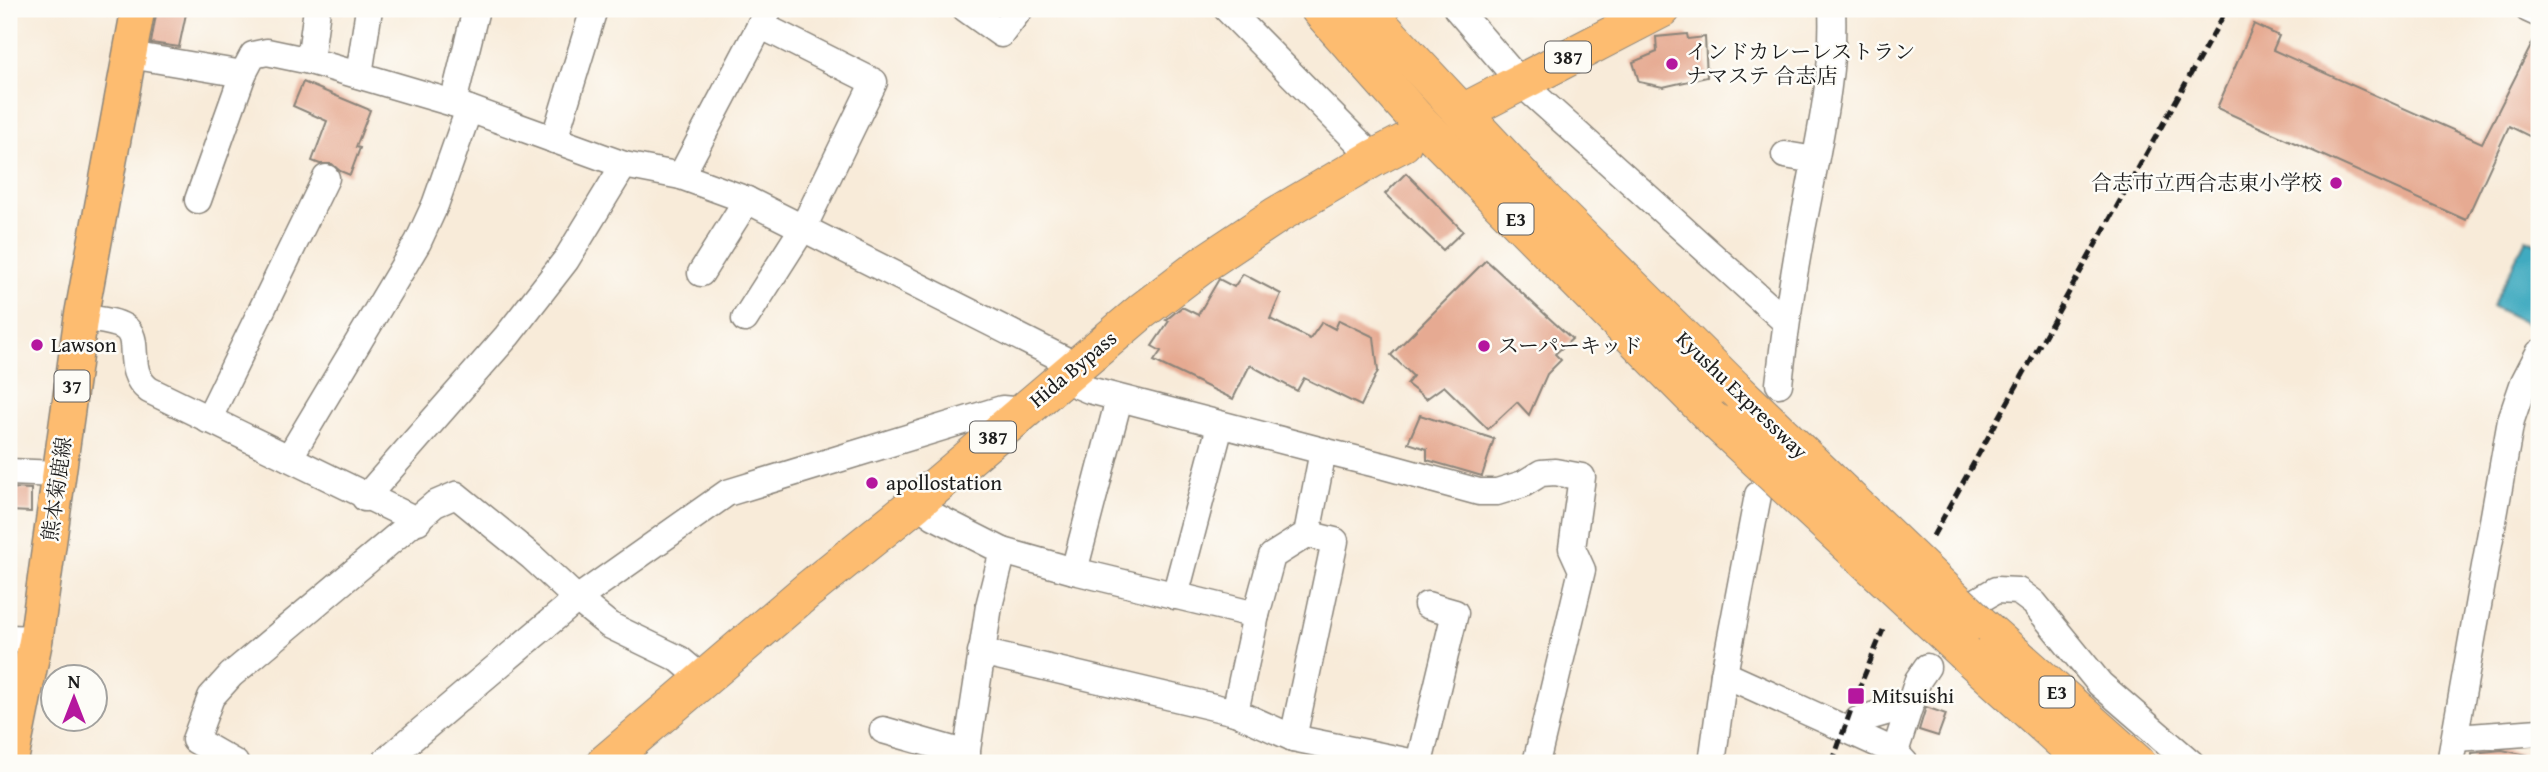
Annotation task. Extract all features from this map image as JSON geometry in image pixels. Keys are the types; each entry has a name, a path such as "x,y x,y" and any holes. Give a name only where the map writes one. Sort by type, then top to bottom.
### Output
{"highway":[{"name":"Kyushu Expressway","path":"1319,9 1414,116 1718,423 1974,625 2137,763"},
{"name":"Kyushu Expressway","path":"1365,9 1545,201 1974,625 2086,763"},
{"name":"387","path":"1475,106 1662,9"},
{"name":"Hida Bypass","path":"605,763 1142,311 1205,263 1277,215 1389,150"}],"main road":[{"name":"熊本菊鹿線","path":"10,763 23,639 58,474 81,317 138,9"}],"street":[{"path":"310,61 317,9"},
{"path":"359,75 369,9"},
{"path":"289,458 418,242 435,205 461,106 476,9"},
{"path":"554,140 594,9"},
{"path":"966,9 1001,34 1020,9"},
{"path":"1227,9 1389,150"},
{"path":"1457,9 1520,82 1786,323"},
{"path":"1779,384 1786,323 1833,38 1832,9"},
{"path":"2528,9 2539,14"},
{"path":"681,176 764,17 874,82 803,228 745,319"},
{"path":"198,200 243,74 253,55 267,52 310,61 461,106 624,165 681,176 747,200 1070,372 1089,390 1479,492 1497,492 1523,484 1541,473 1555,472 1582,477 1572,548 1582,570 1536,763"},
{"path":"130,55 243,74"},
{"path":"1786,155 1815,160"},
{"path":"365,498 507,336 566,260 624,165"},
{"path":"208,420 326,178"},
{"path":"701,273 747,200"},
{"path":"81,317 127,328 132,336 135,375 141,384 365,498 418,521"},
{"path":"2450,763 2511,420 2524,382 2539,353"},
{"path":"1074,571 1119,398"},
{"path":"383,763 577,598 727,493 1003,409 1024,411"},
{"path":"1175,596 1220,426"},
{"path":"1307,534 1323,451"},
{"path":"9,472 58,474"},
{"path":"234,763 195,740 211,698 231,675 418,521 435,504 456,495 609,625 679,659 703,679"},
{"path":"1712,763 1724,674 1758,495"},
{"path":"916,503 934,516 1003,551 1256,615"},
{"path":"1235,712 1272,556 1307,534 1335,541 1293,738"},
{"path":"883,730 966,759 989,606 1003,551"},
{"path":"1974,625 1996,590 2018,591 2034,603 2100,684 2192,763"},
{"path":"981,652 1235,712 1293,738 1417,763 1455,613 1427,605"},
{"path":"1724,674 1856,726 1895,754 1918,680 1927,667"},
{"path":"1856,726 1910,705"},
{"path":"2456,737 2539,732"}],"water":[{"path":"2526,239 2539,245 2539,315 2533,327 2492,306"}],"building":[{"path":"157,9 187,9 179,47 151,43"},
{"path":"2254,24 2279,36 2273,50 2482,143 2539,30 2539,141 2509,126 2466,220 2217,108"},
{"path":"1687,34 1688,39 1705,37 1707,77 1663,87 1639,82 1633,62 1657,52 1656,37"},
{"path":"303,82 370,110 356,147 360,148 350,175 332,164 312,161 327,121 293,106"},
{"path":"1406,173 1463,231 1443,250 1385,194"},
{"path":"1486,260 1572,339 1555,354 1561,360 1547,374 1529,415 1517,402 1488,429 1444,386 1426,399 1407,384 1413,376 1391,355"},
{"path":"1243,274 1281,294 1270,319 1310,339 1322,322 1335,329 1339,320 1374,337 1378,371 1361,406 1304,378 1297,391 1250,365 1233,399 1154,361 1161,351 1152,346 1169,321 1166,320 1182,307 1198,315 1219,279 1234,287"},
{"path":"1420,415 1494,439 1482,476 1427,460 1427,449 1408,443"},
{"path":"9,488 31,489 31,512 9,511"},
{"path":"1926,707 1946,714 1938,736 1919,730"},
{"path":"2502,750 2527,755 2526,763 2472,763 2472,753"}],"railway":[{"path":"1933,536 2227,9"},
{"path":"1832,763 1883,630"}],"place":[{"name":"インドカレーレストラン ナマステ 合志店","path":"1672,64"},
{"name":"合志市立西合志東小学校","path":"2336,183"},
{"name":"Lawson","path":"37,345"},
{"name":"スーパーキッド","path":"1484,346"},
{"name":"apollostation","path":"872,483"},
{"name":"Mitsuishi","path":"1856,696"}]}
